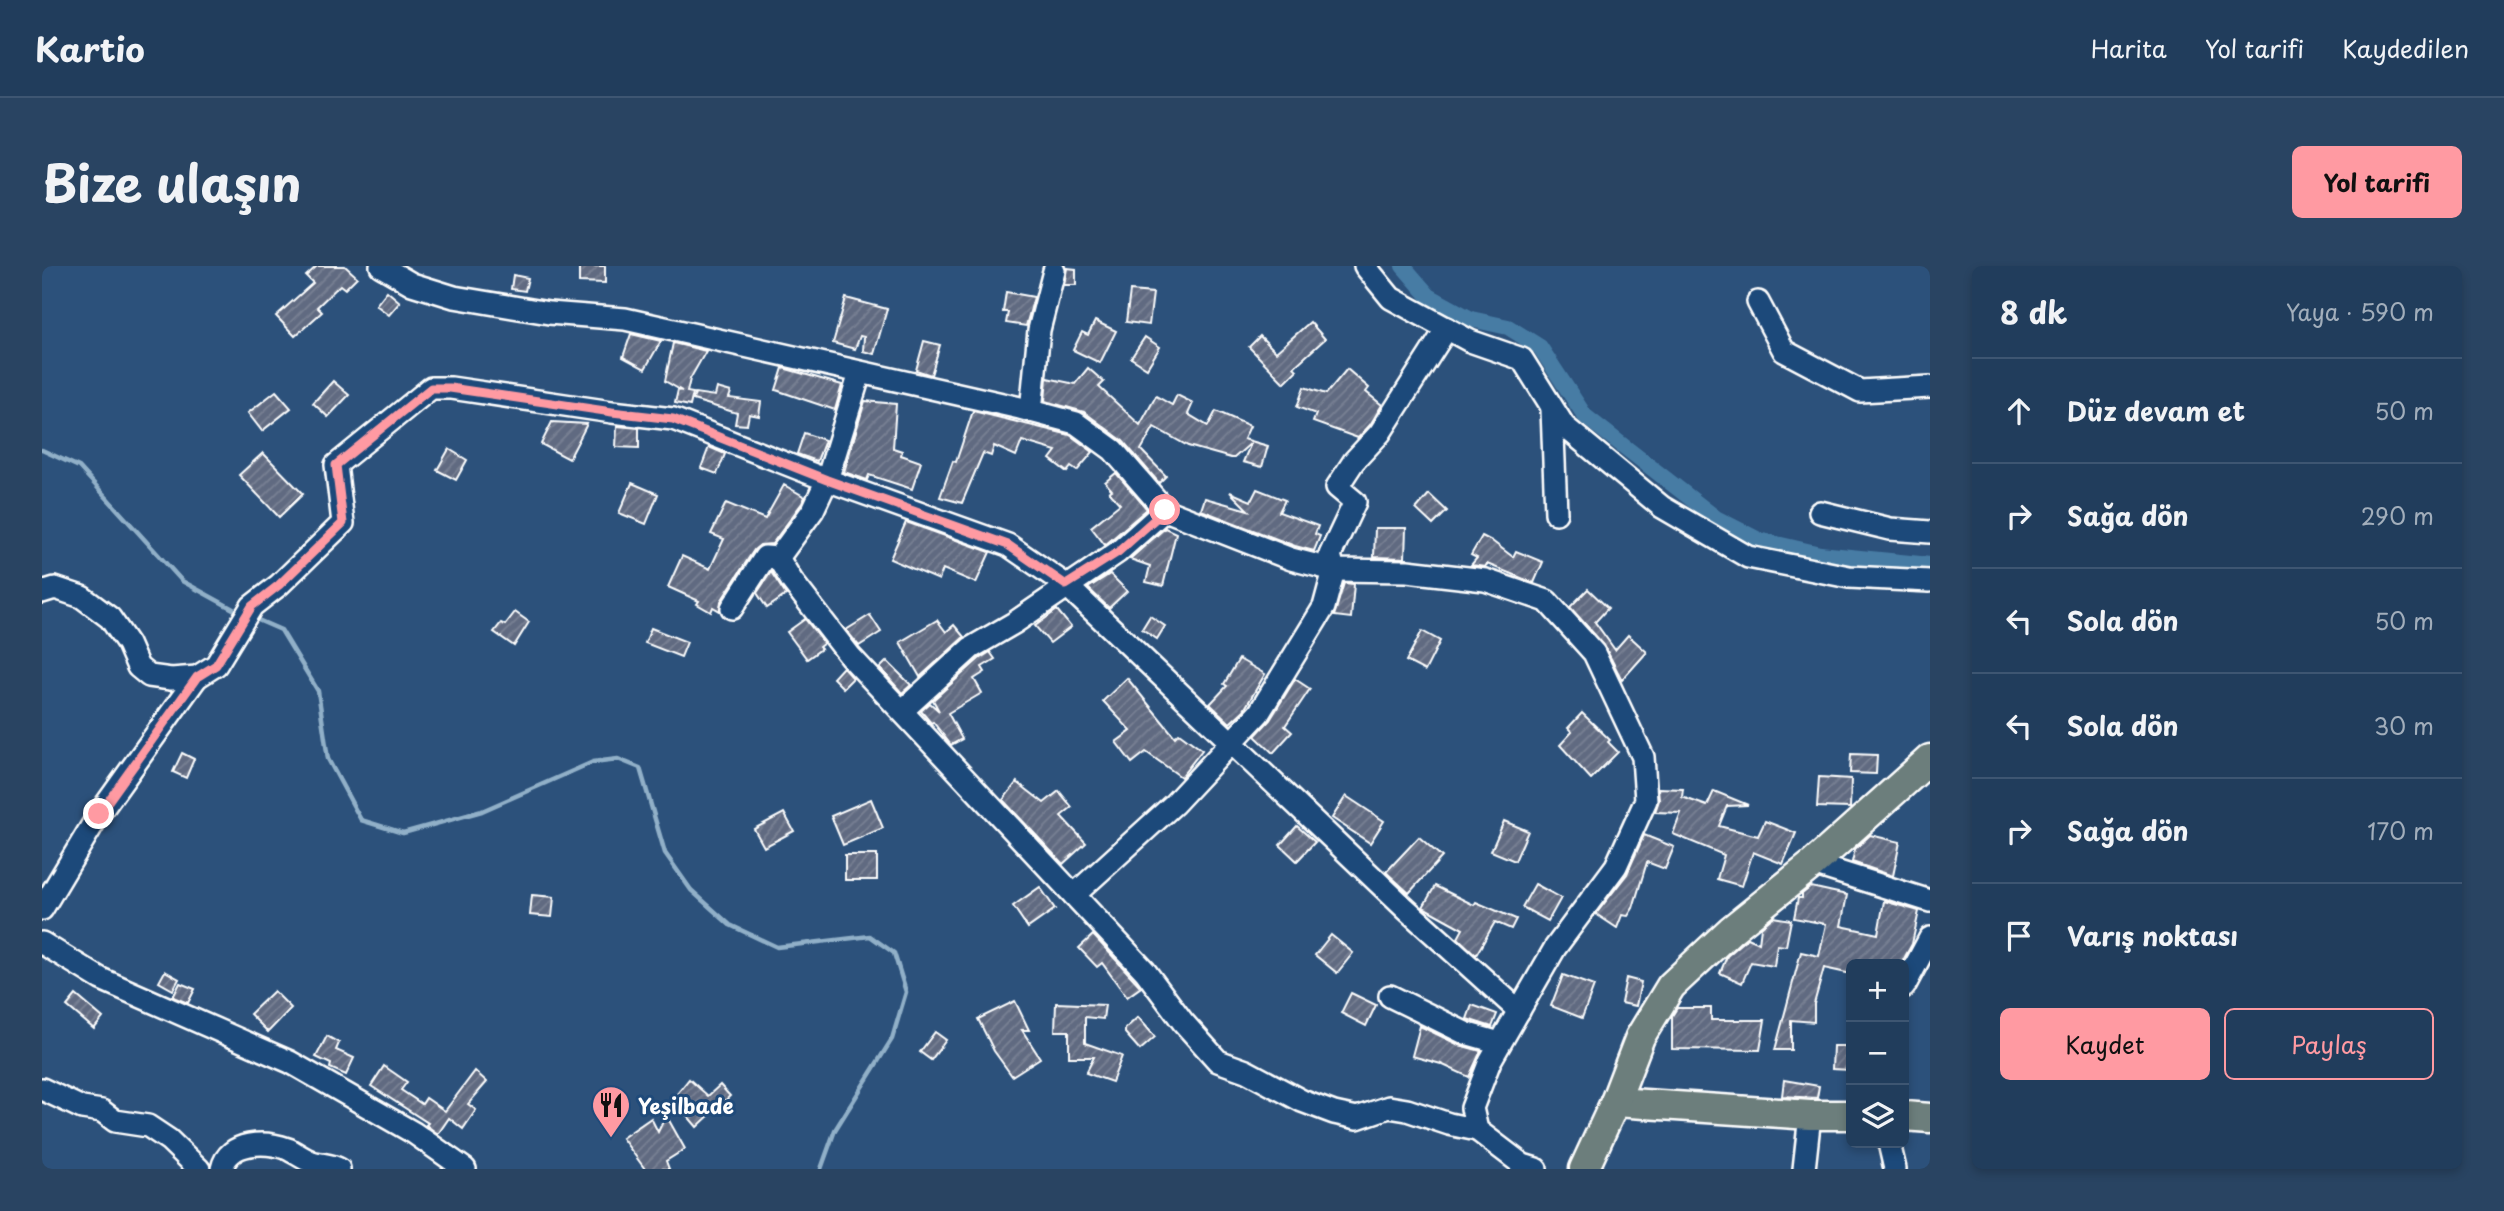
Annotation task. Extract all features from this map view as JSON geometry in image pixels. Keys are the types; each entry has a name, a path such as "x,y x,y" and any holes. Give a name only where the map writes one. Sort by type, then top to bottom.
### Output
{"main road":[{"path":"1584,1169 1615,1102 1640,1037 1671,986 1731,930 1813,864 1930,759"},
{"path":"1615,1102 1846,1115"},
{"path":"1909,1116 1930,1118"}],"street":[{"path":"381,266 412,284 454,297 549,313 625,319 1076,423 1113,450 1165,510 1291,559 1334,570 1407,570 1485,580 1547,601 1594,653 1643,757 1646,800 1616,866 1555,948 1490,1061 1472,1108 1477,1130"},
{"path":"1365,266 1391,298 1470,341 1522,359 1564,426 1662,507 1748,557 1849,578 1930,581"},
{"path":"1031,411 1039,330 1054,271"},
{"path":"1758,302 1784,351 1860,391 1926,384"},
{"path":"1074,895 1174,804 1259,713 1324,607 1334,570 1330,555 1356,502 1337,488 1354,461 1380,433 1447,328"},
{"path":"778,558 813,510 827,480 860,373"},
{"path":"42,909 99,814 197,677 216,665 252,606 279,585 343,523 336,465 431,388 450,388 673,419 827,480 1008,545 1066,585 1405,908 1519,1011"},
{"path":"1552,407 1556,513"},
{"path":"902,711 971,648 1014,623 1118,552 1165,510"},
{"path":"1819,512 1890,528 1930,532"},
{"path":"732,608 765,557 778,558"},
{"path":"778,558 792,581 850,656 1144,971 1218,1061 1266,1081 1302,1101 1334,1113 1357,1118 1389,1107 1477,1130 1523,1165 1536,1169"},
{"path":"42,592 55,588 82,597 110,618 128,644 138,667 149,676 171,679 197,677"},
{"path":"1813,864 1930,901"},
{"path":"1909,978 1930,938"},
{"path":"42,943 101,979 290,1062 414,1133 465,1169"},
{"path":"1390,996 1465,1033 1500,1044"},
{"path":"42,1089 82,1108 102,1111 115,1121 148,1126 169,1140 199,1169"},
{"path":"1804,1169 1811,1115"},
{"path":"222,1169 226,1159 237,1149 262,1143 276,1145 316,1164 339,1169"},
{"path":"1890,1148 1895,1169"}],"building":[{"path":"317,266 345,266 357,277 345,289 340,285 317,307 322,312 295,336 276,316 313,283 306,276"},
{"path":"579,266 605,266 605,283 579,282"},
{"path":"1067,268 1076,269 1076,285 1064,285"},
{"path":"513,275 528,278 525,291 511,289"},
{"path":"387,291 400,302 389,315 376,305"},
{"path":"1130,291 1153,293 1149,325 1126,322"},
{"path":"1006,292 1034,297 1026,326 1006,323 1008,312 1003,312"},
{"path":"846,298 887,309 874,354 863,351 864,337 860,336 855,349 833,343"},
{"path":"1095,321 1116,331 1100,363 1073,350 1082,332 1088,335"},
{"path":"1310,322 1325,339 1294,367 1297,370 1284,383 1249,347 1260,336 1276,352"},
{"path":"631,334 661,341 645,369 623,357"},
{"path":"1145,337 1160,347 1147,368 1131,358"},
{"path":"924,341 940,345 931,375 916,370"},
{"path":"673,343 706,351 690,379 687,392 693,393 690,406 675,403 678,390 682,391 665,381"},
{"path":"783,368 842,385 835,410 776,390"},
{"path":"1088,368 1104,382 1099,387 1140,425 1156,396 1172,405 1177,395 1193,403 1188,414 1208,426 1216,411 1250,426 1244,439 1268,446 1262,467 1243,462 1251,443 1231,458 1188,446 1154,427 1141,450 1166,476 1159,483 1123,441 1084,412 1045,401 1047,378 1075,384"},
{"path":"1347,369 1369,388 1366,392 1382,405 1358,438 1313,422 1316,414 1297,407 1304,387 1326,394"},
{"path":"333,381 349,395 328,417 313,403"},
{"path":"717,388 731,392 729,398 761,402 759,416 749,414 747,425 735,424 737,413 693,400 695,393 715,396"},
{"path":"276,391 291,408 262,431 248,413"},
{"path":"865,401 896,404 893,448 902,451 901,455 921,462 912,489 869,475 867,480 844,472"},
{"path":"973,411 1070,435 1093,452 1077,471 1071,467 1067,472 1050,459 1056,451 1022,441 1016,456 994,446 991,456 983,453 962,503 940,497 953,461 956,462"},
{"path":"552,422 587,424 569,459 541,444"},
{"path":"617,426 639,428 639,448 616,447"},
{"path":"804,433 825,440 817,461 797,454"},
{"path":"709,447 725,454 717,474 701,468"},
{"path":"449,449 467,460 456,480 437,470"},
{"path":"263,453 303,494 279,517 239,475"},
{"path":"1116,473 1147,509 1105,545 1091,527 1120,504 1109,492 1112,490 1105,482"},
{"path":"632,483 658,494 646,524 619,513"},
{"path":"784,485 805,497 802,503 772,544 760,545 754,550 721,601 720,611 713,607 711,612 697,604 699,601 668,587 682,556 710,569 724,539 711,534 726,503 765,519"},
{"path":"1257,489 1285,500 1279,512 1318,526 1315,534 1320,536 1314,551 1201,510 1205,498 1248,510 1230,492 1251,501"},
{"path":"1429,494 1447,511 1433,525 1416,509"},
{"path":"906,522 990,552 976,583 943,569 939,580 890,559"},
{"path":"1165,528 1176,533 1163,586 1146,582 1150,566 1130,559"},
{"path":"1375,528 1406,528 1405,558 1374,557"},
{"path":"1482,536 1513,557 1516,551 1543,562 1534,583 1487,564 1485,567 1471,565 1477,558 1471,555"},
{"path":"771,572 786,595 767,608 757,593"},
{"path":"1110,574 1127,591 1109,608 1088,588"},
{"path":"1344,583 1354,584 1351,618 1334,616"},
{"path":"1588,589 1608,608 1595,622 1615,650 1628,635 1647,652 1622,680 1604,645 1570,607"},
{"path":"1057,610 1071,627 1050,643 1035,626"},
{"path":"515,612 529,622 514,646 494,632 501,623 505,625"},
{"path":"870,615 881,632 859,646 846,630"},
{"path":"1150,616 1165,626 1157,639 1142,629"},
{"path":"805,619 824,643 819,647 821,649 807,659 787,632"},
{"path":"937,620 946,632 954,625 964,637 920,677 900,642"},
{"path":"651,628 687,642 681,657 645,643"},
{"path":"1422,631 1440,641 1425,671 1406,661"},
{"path":"990,652 995,659 982,667 985,672 974,679 982,693 948,713 962,739 951,745 921,711 930,703 939,711 933,700"},
{"path":"1239,659 1265,674 1244,710 1230,723 1210,704 1227,686 1224,684"},
{"path":"887,661 911,685 902,693 880,668"},
{"path":"843,667 853,678 843,688 833,678"},
{"path":"1127,678 1175,737 1179,733 1202,750 1181,777 1146,752 1132,763 1116,742 1131,731 1103,701"},
{"path":"1295,679 1310,689 1285,726 1292,732 1273,753 1255,736 1270,720"},
{"path":"1582,713 1610,740 1608,742 1618,752 1591,779 1560,745 1572,732 1568,728"},
{"path":"182,753 194,759 186,778 173,772"},
{"path":"1851,754 1877,755 1876,774 1850,773"},
{"path":"1819,777 1851,779 1850,808 1817,807"},
{"path":"1017,782 1044,803 1059,791 1072,807 1061,816 1086,843 1063,864 1003,800"},
{"path":"1658,788 1683,789 1682,797 1707,806 1714,791 1748,805 1727,806 1719,826 1758,836 1765,821 1796,833 1783,864 1753,852 1742,886 1717,879 1724,855 1673,834 1681,813 1655,812 1659,800"},
{"path":"1346,796 1384,821 1370,843 1332,818"},
{"path":"871,799 883,828 843,845 831,816"},
{"path":"784,813 794,831 764,847 754,829"},
{"path":"1504,821 1528,831 1515,861 1491,851"},
{"path":"1297,826 1315,842 1297,861 1280,845"},
{"path":"1644,835 1674,847 1665,869 1647,862 1633,908 1628,916 1622,915 1617,928 1596,914 1627,874"},
{"path":"1870,835 1900,842 1893,876 1852,862 1855,849"},
{"path":"1419,837 1442,857 1409,893 1386,872"},
{"path":"845,855 877,855 877,880 845,880"},
{"path":"1535,884 1561,898 1548,921 1522,907"},
{"path":"1435,886 1474,905 1476,902 1516,919 1511,929 1495,922 1476,955 1458,938 1463,929 1423,907"},
{"path":"1040,887 1055,909 1028,928 1013,906"},
{"path":"1811,887 1847,895 1841,926 1878,934 1884,901 1919,911 1912,944 1904,959 1846,959 1846,973 1824,968 1814,1004 1814,1022 1791,1020 1791,1050 1775,1050 1801,952 1819,956 1826,924 1794,918 1798,898 1802,898 1802,894"},
{"path":"532,895 554,897 552,917 530,915"},
{"path":"1773,917 1791,920 1786,946 1777,945 1774,966 1751,962 1742,983 1720,973 1727,956 1748,938 1759,943 1761,927"},
{"path":"1093,935 1141,987 1127,997 1102,963 1097,967 1079,948"},
{"path":"1331,935 1353,953 1337,973 1315,955"},
{"path":"165,971 179,979 173,990 159,982"},
{"path":"1563,975 1594,986 1582,1018 1551,1006"},
{"path":"1626,978 1641,982 1636,1006 1621,1003"},
{"path":"180,983 195,989 188,1003 173,997"},
{"path":"274,991 291,1008 268,1032 250,1014"},
{"path":"1351,993 1376,1005 1366,1026 1341,1013"},
{"path":"76,995 103,1018 94,1029 67,1006"},
{"path":"1015,1001 1029,1030 1022,1030 1040,1058 1012,1076 994,1051 978,1019"},
{"path":"1056,1003 1105,1005 1103,1019 1085,1017 1085,1043 1122,1056 1112,1082 1086,1073 1094,1057 1069,1057 1069,1031 1055,1031"},
{"path":"1472,1005 1497,1014 1492,1027 1467,1019"},
{"path":"1677,1008 1711,1008 1711,1020 1765,1020 1760,1050 1672,1049 1672,1016"},
{"path":"1138,1017 1155,1037 1140,1050 1125,1033 1125,1029"},
{"path":"1420,1026 1459,1045 1481,1051 1469,1077 1441,1064 1412,1056"},
{"path":"935,1032 946,1040 931,1060 920,1052"},
{"path":"327,1036 339,1043 336,1050 354,1058 346,1075 330,1068 331,1064 316,1057"},
{"path":"1833,1046 1846,1046 1846,1070 1832,1069"},
{"path":"384,1066 407,1082 401,1090 422,1104 426,1098 445,1111 475,1071 487,1082 468,1104 476,1110 463,1129 449,1118 438,1134 426,1125 428,1123 371,1086"},
{"path":"689,1079 708,1096 720,1085 730,1096 697,1127 673,1099"},
{"path":"1784,1080 1819,1086 1817,1098 1782,1096"},
{"path":"666,1115 685,1149 666,1161 669,1169 645,1169 622,1138 651,1118 658,1132"}],"waterway":[{"path":"1403,266 1429,296 1471,319 1508,327 1540,347 1585,416 1716,518 1759,540 1820,554 1930,565"},
{"path":"42,450 79,467 182,581 235,610"},
{"path":"258,620 281,630 318,691 328,759 361,820 403,833 482,811 593,762 618,759 640,768 665,853 691,890 730,925 777,947 870,936 894,953 906,992 892,1039 835,1130 821,1169"}],"place":[{"name":"Yeşilbade","path":"611,1139"}],"route":[{"path":"99,814 197,677 216,665 252,606 279,585 343,523 336,465 431,388 450,388 673,419 827,480 1008,545 1066,585 1118,552 1165,510"}]}
